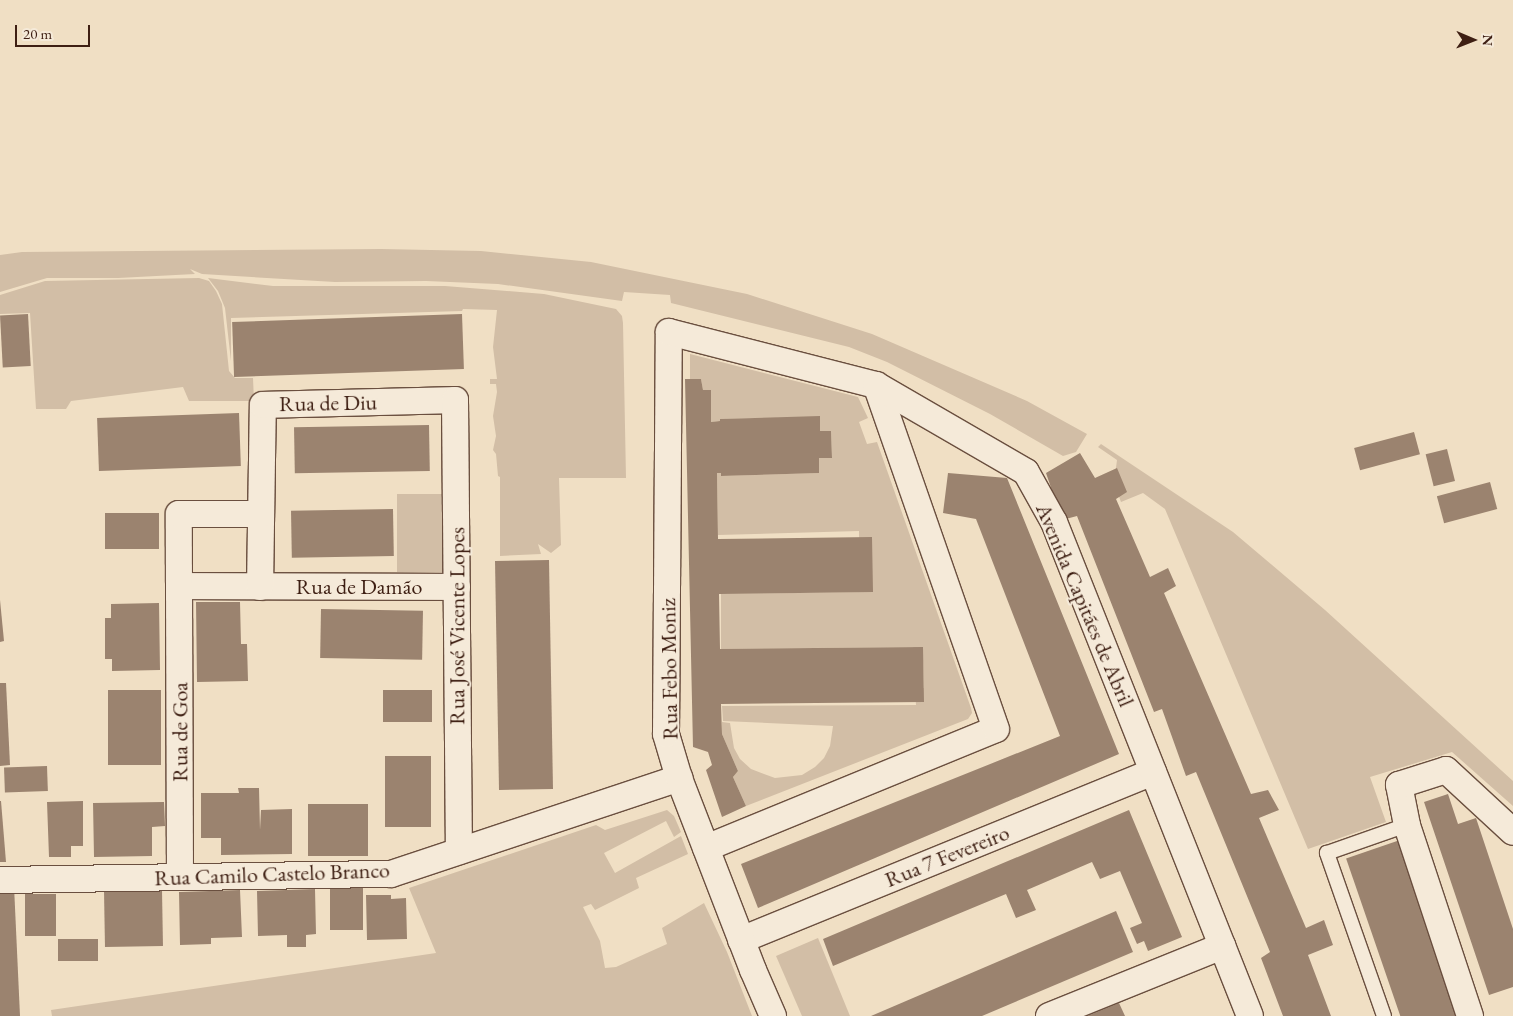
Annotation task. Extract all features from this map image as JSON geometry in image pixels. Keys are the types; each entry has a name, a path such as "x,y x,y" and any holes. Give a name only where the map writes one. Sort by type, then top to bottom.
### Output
{"street":[{"name":"Avenida Capitães de Abril","path":"669,332 876,385 1026,472 1054,522 1250,1016"},
{"name":"Rua Febo Moniz","path":"669,332 666,734 679,778 741,940 773,1016"},
{"path":"706,848 996,729 876,385"},
{"name":"Rua de Diu","path":"260,587 263,405 455,400"},
{"name":"Rua José Vicente Lopes","path":"455,400 459,851"},
{"name":"Rua de Goa","path":"180,877 179,514 261,514"},
{"name":"Rua de Damão","path":"179,586 457,587"},
{"path":"1470,1016 1407,825 1399,785 1446,770 1513,832"},
{"name":"Rua 7 Fevereiro","path":"741,940 1153,772"},
{"name":"Rua Camilo Castelo Branco","path":"0,880 391,874 679,778"},
{"path":"1049,1016 1222,946"}],"lane":[{"path":"1384,1016 1327,853 1407,825"}],"shaded area":[{"path":"381,249 481,251 591,262 747,294 872,334 1027,401 1087,434 1076,452 1063,456 990,414 887,362 849,347 671,303 670,295 624,292 622,301 498,284 426,281 335,282 202,274 190,269 195,274 118,278 47,278 0,292 0,255 22,252"},
{"path":"199,278 209,281 222,304 229,371 235,378 253,378 254,401 189,401 183,387 71,401 66,409 36,409 30,313 0,314 0,295 45,281"},
{"path":"208,278 273,286 445,286 544,294 616,309 622,316 623,323 626,478 559,478 561,545 551,553 538,544 541,554 500,556 500,477 498,476 496,454 493,450 496,436 493,416 497,392 496,384 490,384 490,379 497,379 493,347 497,310 463,309 462,311 231,318 231,361 225,308 218,291"},
{"path":"690,354 858,397 868,418 859,422 867,444 877,442 971,708 972,713 968,719 746,806 733,777 738,771 722,734 722,722 730,723 734,748 740,759 751,769 775,778 802,775 815,767 824,758 830,746 833,726 723,721 722,706 916,705 915,689 924,688 923,661 913,647 721,649 721,594 860,592 859,531 718,535 717,473 722,473 722,476 819,473 819,458 832,458 831,431 820,431 820,417 720,419 720,421 711,422 711,390 703,390 701,379 690,379"},
{"path":"1101,444 1233,532 1325,610 1513,781 1513,806 1452,752 1370,777 1386,822 1308,849 1165,509 1143,493 1121,502 1114,483 1117,460 1098,447"},
{"path":"397,494 444,494 444,572 397,572"},
{"path":"667,810 674,816 681,832 674,837 666,821 604,853 615,873 681,836 688,854 636,878 639,888 595,910 591,904 583,907 600,941 605,968 616,967 667,944 662,928 704,903 727,952 752,1016 52,1016 51,1010 436,953 409,888 596,825 605,830"},
{"path":"818,938 850,1016 802,1016 776,956"}],"building":[{"path":"28,314 31,366 3,367 0,315"},
{"path":"462,314 464,369 234,377 232,322"},
{"path":"685,379 701,379 703,390 711,390 711,422 720,421 720,419 820,416 820,431 831,431 832,458 819,458 819,473 721,476 721,473 717,473 718,539 872,537 873,592 719,594 720,649 923,647 924,702 721,704 722,734 738,771 733,777 746,806 722,817 706,770 712,765 708,752 693,747"},
{"path":"239,413 241,466 99,471 97,418"},
{"path":"429,425 430,471 295,473 294,427"},
{"path":"1414,432 1420,454 1360,470 1354,448"},
{"path":"1447,449 1455,481 1434,486 1426,454"},
{"path":"1080,453 1095,478 1117,468 1127,492 1116,499 1150,577 1168,568 1176,586 1164,593 1251,794 1268,790 1279,810 1259,818 1306,928 1324,920 1333,945 1308,955 1331,1016 1283,1016 1261,958 1270,952 1196,772 1186,776 1162,709 1154,712 1077,516 1062,520 1046,473"},
{"path":"948,473 1007,478 1119,754 758,908 741,864 1060,736 976,519 943,513"},
{"path":"1490,482 1497,509 1444,523 1437,496"},
{"path":"393,509 394,556 292,558 291,511"},
{"path":"105,513 159,513 159,549 105,549"},
{"path":"549,560 553,789 499,790 495,561"},
{"path":"0,600 4,641 0,642"},
{"path":"196,602 240,602 241,644 247,644 248,681 197,682"},
{"path":"159,603 160,670 112,671 112,659 105,659 105,618 111,618 111,604"},
{"path":"321,609 423,611 422,660 320,658"},
{"path":"0,683 6,683 10,765 0,766"},
{"path":"108,690 161,690 161,765 108,765"},
{"path":"383,690 432,690 432,722 383,722"},
{"path":"385,756 431,756 431,827 385,827"},
{"path":"47,766 48,791 5,792 4,768"},
{"path":"238,788 259,788 260,830 261,810 292,809 292,854 221,855 221,838 201,838 201,793 239,793"},
{"path":"1448,794 1458,824 1476,818 1513,929 1513,987 1489,995 1424,802"},
{"path":"1,801 6,862 0,862"},
{"path":"83,801 83,846 71,846 71,857 49,857 47,802"},
{"path":"164,802 165,826 152,827 152,856 94,857 93,803"},
{"path":"308,804 368,804 368,856 308,856"},
{"path":"1129,810 1182,937 1148,951 1144,941 1137,944 1130,928 1142,923 1120,871 1100,879 1092,862 1027,890 1036,910 1016,918 1006,894 833,966 823,939"},
{"path":"1400,840 1461,1016 1400,1016 1346,859"},
{"path":"14,886 20,1016 0,1016 0,887"},
{"path":"330,886 363,886 363,930 330,930"},
{"path":"315,889 316,934 306,935 306,947 287,947 287,935 258,936 257,891"},
{"path":"162,890 163,946 105,947 104,891"},
{"path":"240,890 242,937 211,938 211,944 180,945 179,892"},
{"path":"25,894 56,894 56,936 25,936"},
{"path":"366,895 391,895 391,899 406,898 407,939 367,940"},
{"path":"1116,911 1133,952 982,1016 871,1016"},
{"path":"58,939 98,939 98,961 58,961"},
{"path":"1119,1003 1125,1016 1087,1016"}]}
